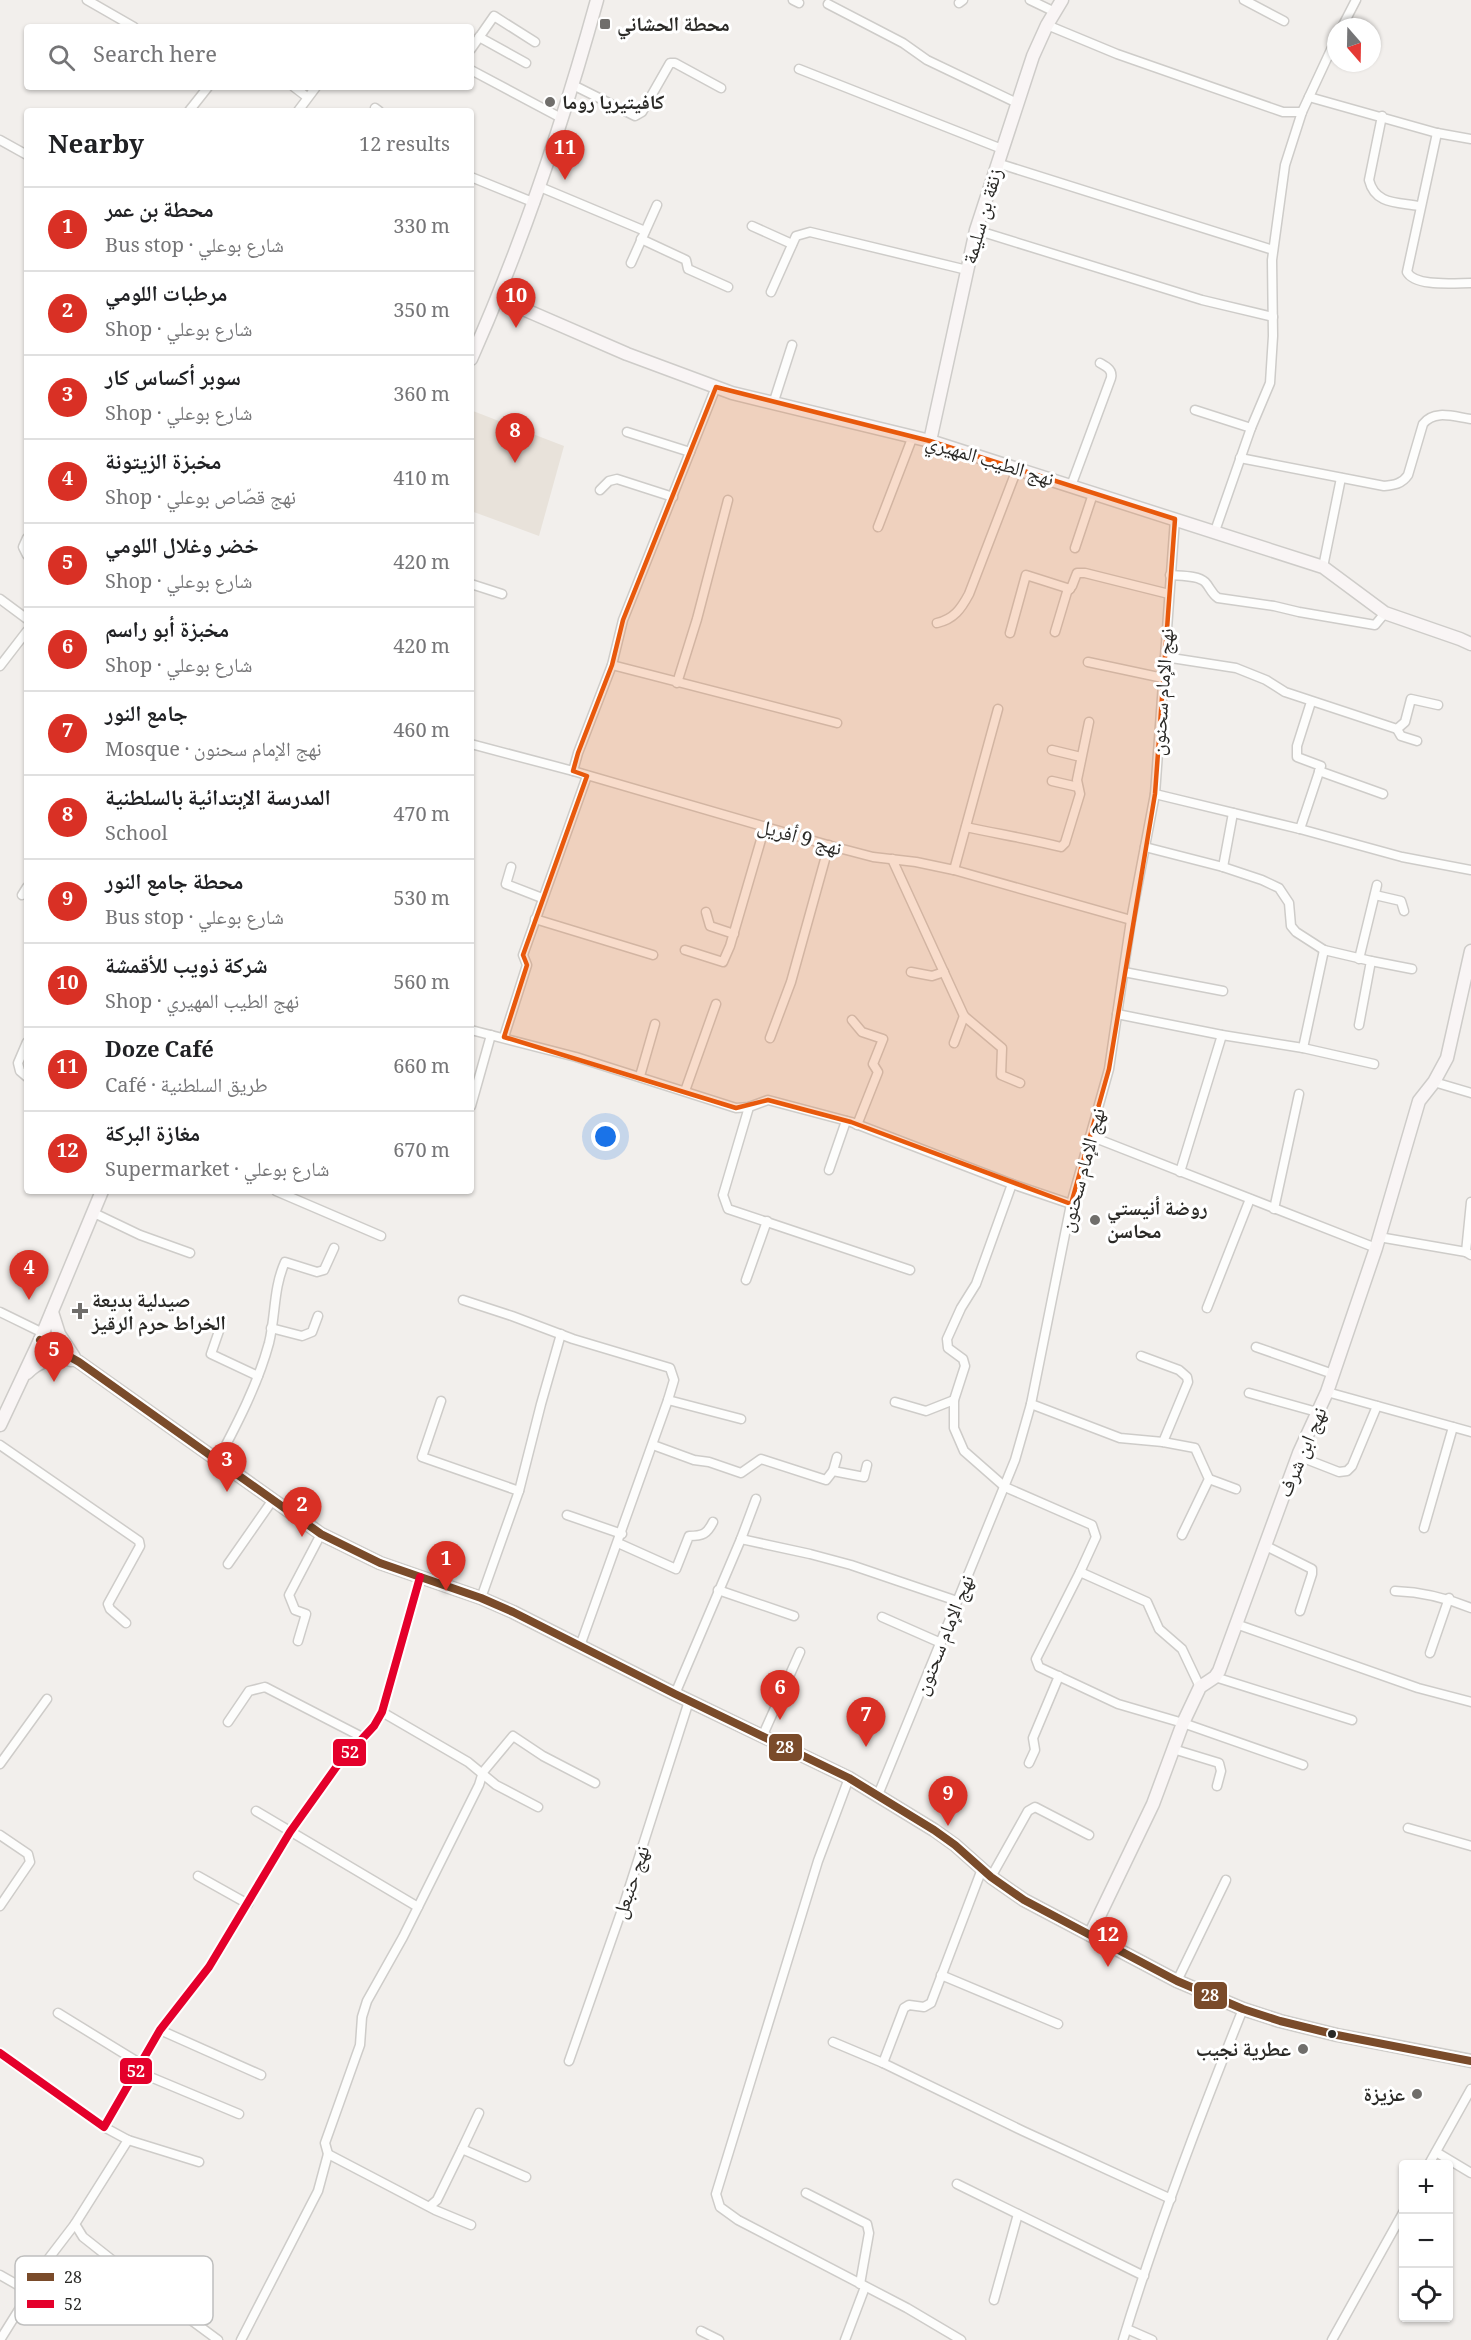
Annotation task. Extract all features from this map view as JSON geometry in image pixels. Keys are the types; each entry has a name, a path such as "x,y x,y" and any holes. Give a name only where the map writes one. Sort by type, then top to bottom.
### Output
{"street":[{"path":"87,0 129,24"},
{"path":"474,352 498,298 535,202 563,119 597,0"},
{"path":"1030,0 1055,12"},
{"name":"زنقة بن سليمة","path":"930,441 976,230 1017,103 1047,25 1062,0"},
{"path":"1244,0 1284,21"},
{"path":"1347,18 1356,0"},
{"path":"828,4 903,43 927,60 1017,103"},
{"path":"474,44 494,16 535,42"},
{"path":"1047,25 1117,54 1283,112 1302,112"},
{"path":"479,37 526,63"},
{"path":"1215,531 1251,428 1270,383 1273,250 1285,165 1302,112 1327,58"},
{"path":"573,85 635,116 642,112 670,63 675,63 721,88"},
{"path":"799,69 1002,149"},
{"path":"474,72 563,119"},
{"path":"191,108 206,90"},
{"path":"298,90 308,98"},
{"path":"300,108 314,90"},
{"path":"1309,97 1437,133 1471,139"},
{"path":"1382,116 1369,180 1371,189 1380,199 1419,207"},
{"path":"1437,133 1419,207 1407,272 1410,277 1419,282 1471,283"},
{"path":"0,140 24,153"},
{"path":"998,163 1273,250"},
{"path":"474,178 535,202"},
{"path":"540,187 643,235 686,260 688,269 728,286"},
{"path":"631,263 657,205"},
{"path":"752,226 792,244"},
{"path":"976,230 1202,300 1273,317"},
{"path":"771,292 796,236 810,232 967,270"},
{"name":"نهج الطيب المهيري","path":"498,298 627,354 716,387 772,404 930,441 1323,567 1385,613 1471,644"},
{"path":"772,404 792,345"},
{"path":"1071,486 1111,378 1110,369 1100,363"},
{"path":"573,771 612,665 623,620 716,387"},
{"path":"1194,410 1251,428"},
{"path":"1240,458 1384,486 1396,485 1405,480 1408,475 1423,424 1428,417 1434,415 1471,419"},
{"path":"627,432 690,452"},
{"path":"878,527 913,436"},
{"path":"937,623 954,616 961,609 969,594 1017,469"},
{"path":"1323,567 1341,478"},
{"path":"600,490 609,481 617,479 673,497"},
{"path":"1075,548 1093,494"},
{"path":"677,683 697,619 728,500"},
{"name":"نهج الإمام سحنون","path":"878,1795 1015,1460 1031,1404 1071,1204 1109,1069 1131,920 1155,794 1174,519"},
{"path":"1055,632 1077,573 1169,594"},
{"path":"1010,633 1026,575 1070,589"},
{"path":"1170,575 1201,579 1208,584 1211,592 1218,598 1375,625 1385,613"},
{"path":"474,585 502,594"},
{"path":"0,599 24,617"},
{"path":"0,666 24,635"},
{"path":"1165,657 1236,668 1266,680 1285,692 1397,729 1401,736 1417,741"},
{"path":"1088,662 1163,678"},
{"path":"612,665 837,723"},
{"path":"1397,729 1405,722 1411,699 1438,705"},
{"path":"1300,829 1321,766 1297,757 1297,746 1311,702"},
{"path":"954,870 998,709"},
{"path":"966,827 1022,839 1033,839 1061,847 1065,843 1080,794 1077,780 1089,722"},
{"name":"نهج 9 أفريل","path":"474,745 829,845 892,860 916,862 954,870 1131,920"},
{"path":"1052,750 1081,757"},
{"path":"1319,771 1383,794"},
{"path":"504,1037 527,965 523,955 587,776"},
{"path":"1052,781 1078,786"},
{"path":"1155,794 1300,829 1402,857 1471,870"},
{"path":"1223,867 1233,813"},
{"path":"685,950 723,962 734,934 765,826"},
{"path":"770,1038 791,982 829,845"},
{"path":"1145,847 1223,867 1279,888 1289,903 1291,926 1296,932 1324,950 1371,962 1412,969"},
{"path":"892,860 964,1016 1002,1048 1001,1075 1020,1083"},
{"path":"512,867 506,884 542,898"},
{"path":"1359,959 1377,885"},
{"path":"1376,895 1401,901 1404,911"},
{"path":"706,912 710,927 734,934"},
{"path":"535,918 653,954"},
{"path":"1303,1048 1324,950"},
{"name":"نهج ابن شرف","path":"1215,1677 1298,1456 1328,1392 1377,1243 1419,1101 1434,1082 1447,1058 1471,951"},
{"path":"1359,1025 1371,962"},
{"path":"911,972 932,976 944,972"},
{"path":"1124,972 1222,991"},
{"path":"685,1091 716,1004"},
{"path":"1117,1014 1221,1035 1303,1048 1374,1064"},
{"path":"954,1043 964,1016"},
{"path":"852,1020 862,1032 883,1039 873,1064 878,1072 857,1125"},
{"path":"640,1076 655,1024"},
{"path":"474,1031 504,1037 640,1076 736,1108 748,1107 768,1100 846,1121 1071,1204"},
{"path":"474,1095 491,1035"},
{"path":"1180,1172 1221,1035"},
{"path":"24,1049 18,1063 20,1071 24,1074"},
{"path":"1434,1082 1471,1093"},
{"path":"1274,1209 1299,1094"},
{"path":"748,1107 723,1195 728,1209 910,1270"},
{"path":"829,1170 846,1121"},
{"path":"1090,1136 1274,1209 1377,1243 1468,1254 1471,1202"},
{"path":"1012,1184 976,1284 961,1308 947,1339 948,1348 963,1359 965,1366 954,1400 954,1428 964,1451 1005,1487 1092,1525 1095,1537 1036,1659 1039,1667 1118,1704 1183,1723 1303,1765"},
{"path":"0,1425 42,1336 101,1194"},
{"path":"283,1194 381,1236"},
{"path":"1207,1308 1250,1199"},
{"path":"94,1213 190,1253"},
{"path":"746,1280 767,1221"},
{"path":"216,1461 258,1376 272,1328 274,1296 285,1262 317,1272 324,1270 334,1248"},
{"path":"463,1300 670,1368 674,1380 668,1400 580,1646"},
{"path":"52,1311 65,1344 79,1362"},
{"path":"0,1312 42,1336 321,1534 356,1552 481,1598 849,1778 955,1845 986,1873 1024,1900 1177,1981 1243,2009 1307,2029 1471,2061"},
{"path":"272,1328 302,1336 312,1332 318,1316"},
{"path":"220,1328 211,1354 258,1376"},
{"path":"481,1598 519,1491 561,1334"},
{"path":"1256,1347 1334,1374"},
{"path":"1141,1356 1179,1370 1187,1377 1188,1382 1163,1442"},
{"path":"22,1378 42,1362 54,1358 79,1362"},
{"path":"1328,1392 1471,1432"},
{"path":"1249,1394 1317,1412"},
{"path":"668,1400 741,1419"},
{"path":"895,1402 926,1411 954,1400"},
{"path":"441,1401 422,1457 519,1491"},
{"path":"1031,1404 1120,1438 1195,1448 1209,1479 1236,1489"},
{"path":"1298,1456 1339,1472 1347,1471 1352,1466 1377,1406"},
{"path":"1424,1528 1453,1427"},
{"path":"0,1445 139,1541 140,1546 108,1604 110,1609 126,1623"},
{"path":"653,1445 694,1460 709,1462 741,1473 761,1459 825,1480 833,1471 837,1457"},
{"path":"833,1471 864,1477 867,1465"},
{"path":"1182,1535 1209,1479"},
{"path":"675,1694 756,1499"},
{"path":"228,1564 272,1501"},
{"path":"567,1515 620,1538 676,1569 689,1536 702,1536 708,1532 713,1522"},
{"path":"298,1641 306,1614 295,1610 289,1595 321,1534"},
{"path":"741,1539 851,1565 957,1602"},
{"path":"1264,1545 1312,1569 1300,1611"},
{"path":"1080,1572 1147,1602 1159,1629 1182,1649 1200,1687"},
{"path":"104,2127 159,2030 209,1967 290,1832 337,1766 374,1726 382,1712 420,1577"},
{"path":"718,1590 794,1616"},
{"path":"1395,1591 1449,1598 1471,1608"},
{"path":"1430,1653 1449,1598"},
{"path":"882,1617 941,1643"},
{"path":"1236,1624 1418,1688 1471,1702"},
{"path":"762,1737 800,1652"},
{"path":"1029,1763 1035,1750 1033,1738 1059,1676"},
{"path":"1090,1935 1153,1804 1183,1723 1200,1687 1215,1677 1352,1720"},
{"path":"228,1722 249,1691 270,1688 364,1738"},
{"path":"0,1764 47,1699"},
{"name":"نهج حنبعل","path":"568,2061 625,1901 689,1701"},
{"path":"382,1712 483,1772 496,1785 538,1807"},
{"path":"240,2340 318,2191 328,2154 325,2143 360,2045 362,2017 367,2001 418,1907 479,1785 483,1772 513,1736 543,1756 595,1783"},
{"path":"1173,1749 1220,1764 1221,1771 1217,1786"},
{"path":"849,1778 815,1870 716,2194 720,2207 738,2220 937,2325 951,2338 961,2340"},
{"path":"883,2062 904,2008 909,2005 924,2007 929,2005 986,1873 1028,1811 1035,1807 1089,1835"},
{"path":"256,1811 418,1907"},
{"path":"1408,1828 1471,1845"},
{"path":"0,1835 28,1854 30,1862 0,1906"},
{"path":"198,1875 248,1904"},
{"path":"1177,1981 1226,1880"},
{"path":"941,1975 1058,2024"},
{"path":"1123,2340 1205,2105 1243,2009"},
{"path":"58,2013 139,2068 239,2114"},
{"path":"159,2030 261,2075"},
{"path":"833,2042 883,2062 1023,2131 1171,2199"},
{"path":"0,2053 104,2127 128,2140 199,2162"},
{"path":"1431,2160 1471,2089"},
{"path":"430,2206 438,2200 479,2113"},
{"path":"51,2256 75,2224 128,2140"},
{"path":"462,2149 526,2177"},
{"path":"1436,2152 1471,2173"},
{"path":"328,2154 471,2225"},
{"path":"957,2184 1144,2276"},
{"path":"806,2193 867,2224 869,2232 862,2285 845,2340"},
{"path":"994,2300 1018,2214"},
{"path":"1332,2340 1402,2214"},
{"path":"75,2224 83,2236 108,2256"},
{"path":"0,2275 15,2284"},
{"path":"0,2340 15,2316"},
{"path":"198,2325 218,2340"},
{"path":"1127,2329 1152,2340"},
{"path":"701,2331 719,2340"}],"highlighted area":[{"path":"716,387 930,441 1175,519 1155,794 1109,1069 1071,1204 851,1122 768,1100 736,1108 504,1037 527,965 523,955 587,776 573,771 578,753 612,665 623,620"}],"shaded area":[{"path":"474,411 564,446 539,536 474,512"}],"transit line":[{"name":"28","path":"40,1340 79,1362 321,1534 380,1563 481,1598 513,1612 849,1778 934,1830 991,1877 1024,1900 1177,1981 1243,2009 1280,2021 1337,2035 1471,2061"},
{"name":"52","path":"0,2053 104,2127 160,2030 209,1967 290,1832 337,1766 374,1726 382,1712 420,1577"}],"place":[{"name":"محطة الحشاني","path":"605,24"},
{"name":"كافيتيريا روما","path":"550,102"},
{"name":"Doze Café","path":"565,180"},
{"name":"شركة ذويب للأقمشة","path":"516,328"},
{"name":"المدرسة الإبتدائية بالسلطنية","path":"515,463"},
{"name":"روضة أنيستي محاسن","path":"1095,1220"},
{"name":"مخبزة الزيتونة","path":"29,1300"},
{"name":"صيدلية بديعة الخراط حرم الرقيز","path":"80,1311"},
{"name":"خضر وغلال اللومي","path":"54,1382"},
{"name":"سوبر أكساس كار","path":"227,1492"},
{"name":"مرطبات اللومي","path":"302,1537"},
{"name":"محطة بن عمر","path":"446,1591"},
{"name":"مخبزة أبو راسم","path":"780,1720"},
{"name":"جامع النور","path":"866,1747"},
{"name":"محطة جامع النور","path":"948,1826"},
{"name":"مغازة البركة","path":"1108,1967"},
{"name":"عطرية نجيب","path":"1303,2049"},
{"name":"عزيزة","path":"1417,2094"}]}
